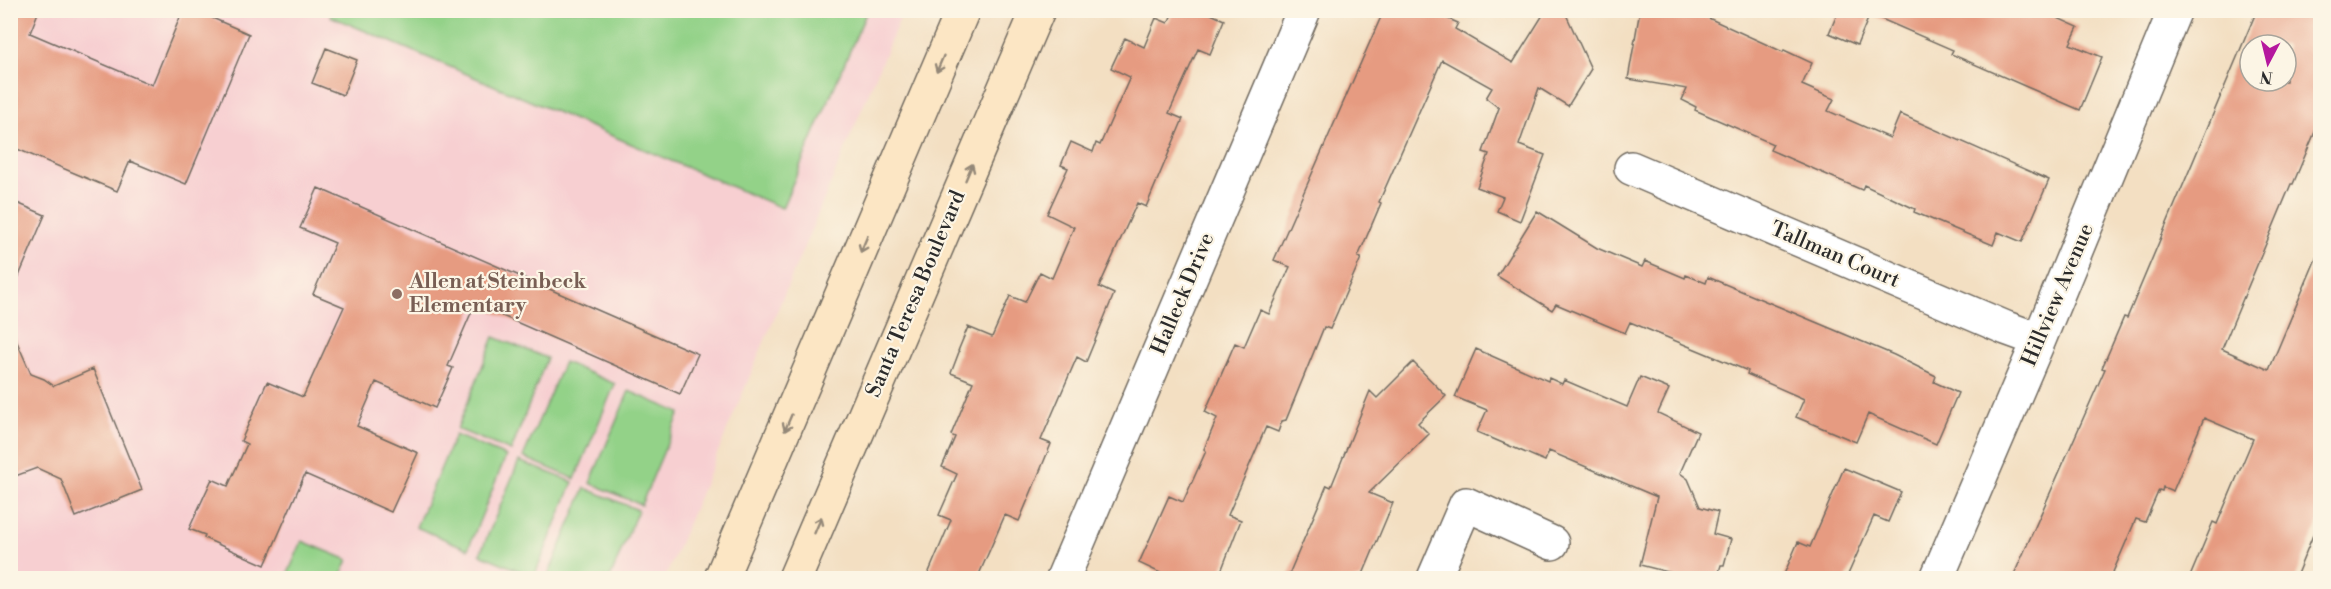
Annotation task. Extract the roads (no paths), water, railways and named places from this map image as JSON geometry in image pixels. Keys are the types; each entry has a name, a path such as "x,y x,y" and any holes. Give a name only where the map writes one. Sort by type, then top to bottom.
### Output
{"main road":[{"path":"721,579 963,10"},
{"name":"Santa Teresa Boulevard","path":"795,579 1038,10"}],"street":[{"name":"Halleck Drive","path":"1063,579 1304,10"},
{"name":"Hillview Avenue","path":"1937,579 2039,340 2175,10"},
{"name":"Tallman Court","path":"1631,168 2039,340"},
{"path":"1434,579 1466,504 1552,543"}],"place":[{"name":"Allen at Steinbeck Elementary","path":"397,294"}]}
